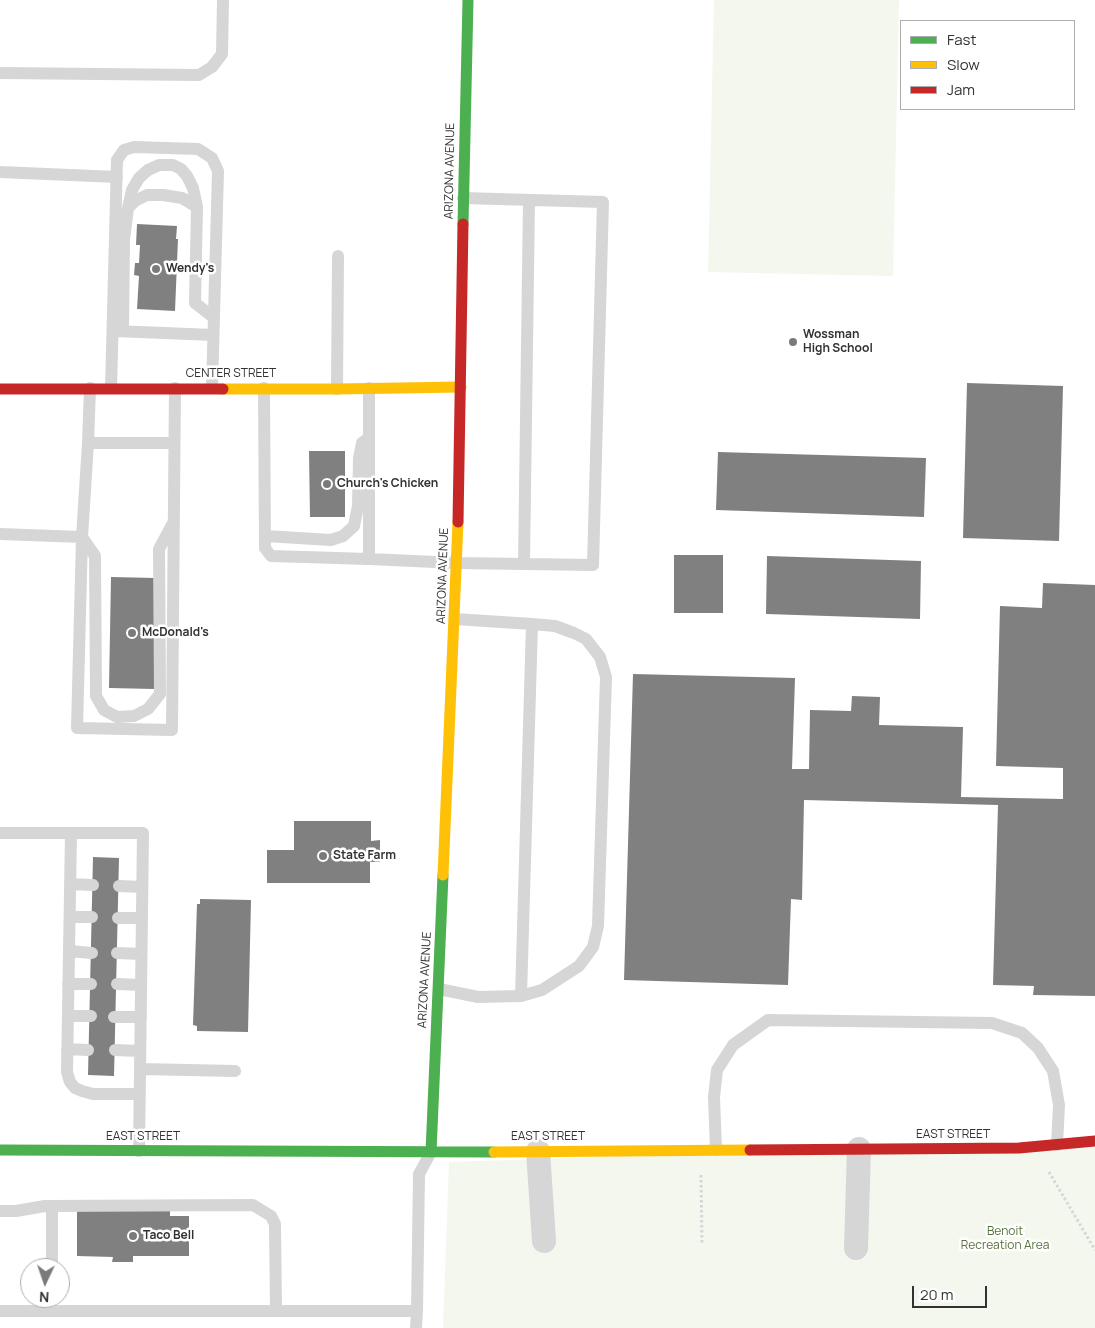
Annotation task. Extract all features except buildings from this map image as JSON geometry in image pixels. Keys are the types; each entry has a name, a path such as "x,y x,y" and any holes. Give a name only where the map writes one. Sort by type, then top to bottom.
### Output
{"street":[{"name":"ARIZONA AVENUE","path":"431,1152 458,563 468,0"},
{"name":"CENTER STREET","path":"0,389 461,387"},
{"name":"EAST STREET","path":"0,1150 431,1152 1019,1148 1095,1141"},
{"path":"856,1248 859,1149"},
{"path":"538,1151 544,1241"}],"lane":[{"path":"0,73 199,75 212,67 222,54 223,0"},
{"path":"117,331 118,160 124,150 134,146 198,150 212,158 218,171 212,388"},
{"path":"111,388 128,208 132,190 139,178 148,170 159,165 174,165 181,169 193,188 197,208 194,303 213,317"},
{"path":"0,172 117,176"},
{"path":"128,208 135,201 148,195 163,195 182,198 197,208"},
{"path":"264,388 265,548 271,556 368,558 458,563 593,565 603,202 463,198"},
{"path":"524,564 530,200"},
{"path":"337,389 338,256"},
{"path":"117,331 213,335"},
{"path":"90,388 82,537 77,728 172,730 175,388"},
{"path":"368,558 369,388"},
{"path":"265,536 331,540 343,536 354,526 358,506 359,458 362,443 369,438"},
{"path":"88,443 174,443"},
{"path":"82,537 95,556 96,696 104,710 117,717 134,716 148,709 160,694 159,549 174,522"},
{"path":"0,534 82,537"},
{"path":"439,990 478,996 521,996 542,990 579,966 593,947 598,926 606,677 600,658 586,639 554,626 455,619"},
{"path":"521,996 532,624"},
{"path":"0,833 143,833 139,1151"},
{"path":"71,833 67,1072 70,1082 75,1088 93,1094 140,1094"},
{"path":"70,884 93,884"},
{"path":"119,886 142,887"},
{"path":"70,917 92,918"},
{"path":"118,918 142,918"},
{"path":"69,951 92,952"},
{"path":"117,953 141,954"},
{"path":"68,984 91,984"},
{"path":"117,984 141,985"},
{"path":"68,1016 91,1016"},
{"path":"114,1017 141,1017"},
{"path":"716,1150 714,1097 717,1070 733,1045 768,1020 992,1023 1022,1033 1038,1048 1053,1071 1059,1105 1057,1145"},
{"path":"67,1049 88,1050"},
{"path":"115,1050 140,1051"},
{"path":"140,1069 235,1071"},
{"path":"416,1328 419,1174 431,1152"},
{"path":"0,1211 16,1211 45,1206 253,1206 271,1216 275,1224 276,1310"},
{"path":"52,1206 52,1258"},
{"path":"70,1304 276,1310 417,1311"},
{"path":"0,1311 22,1308"}],"path":[{"path":"1048,1172 1095,1250"},
{"path":"701,1175 702,1244"}],"green space":[{"path":"714,0 899,0 893,276 708,272"},
{"name":"Benoit Recreation Area","path":"1095,1141 1095,1328 443,1328 449,1162"}],"traffic: fast":[{"path":"463,224 468,0"},
{"path":"431,1152 443,875"},
{"path":"0,1150 494,1152"}],"traffic: slow":[{"path":"223,389 461,387"},
{"path":"443,875 458,522"},
{"path":"494,1152 750,1150"}],"traffic: jam":[{"path":"458,522 463,224"},
{"path":"0,389 223,389"},
{"path":"750,1150 1019,1148 1095,1141"}],"place":[{"name":"Wendy's","path":"156,269"},
{"name":"Wossman High School","path":"793,342"},
{"name":"Church's Chicken","path":"327,484"},
{"name":"McDonald's","path":"132,633"},
{"name":"State Farm","path":"323,856"},
{"name":"Taco Bell","path":"133,1236"}]}
